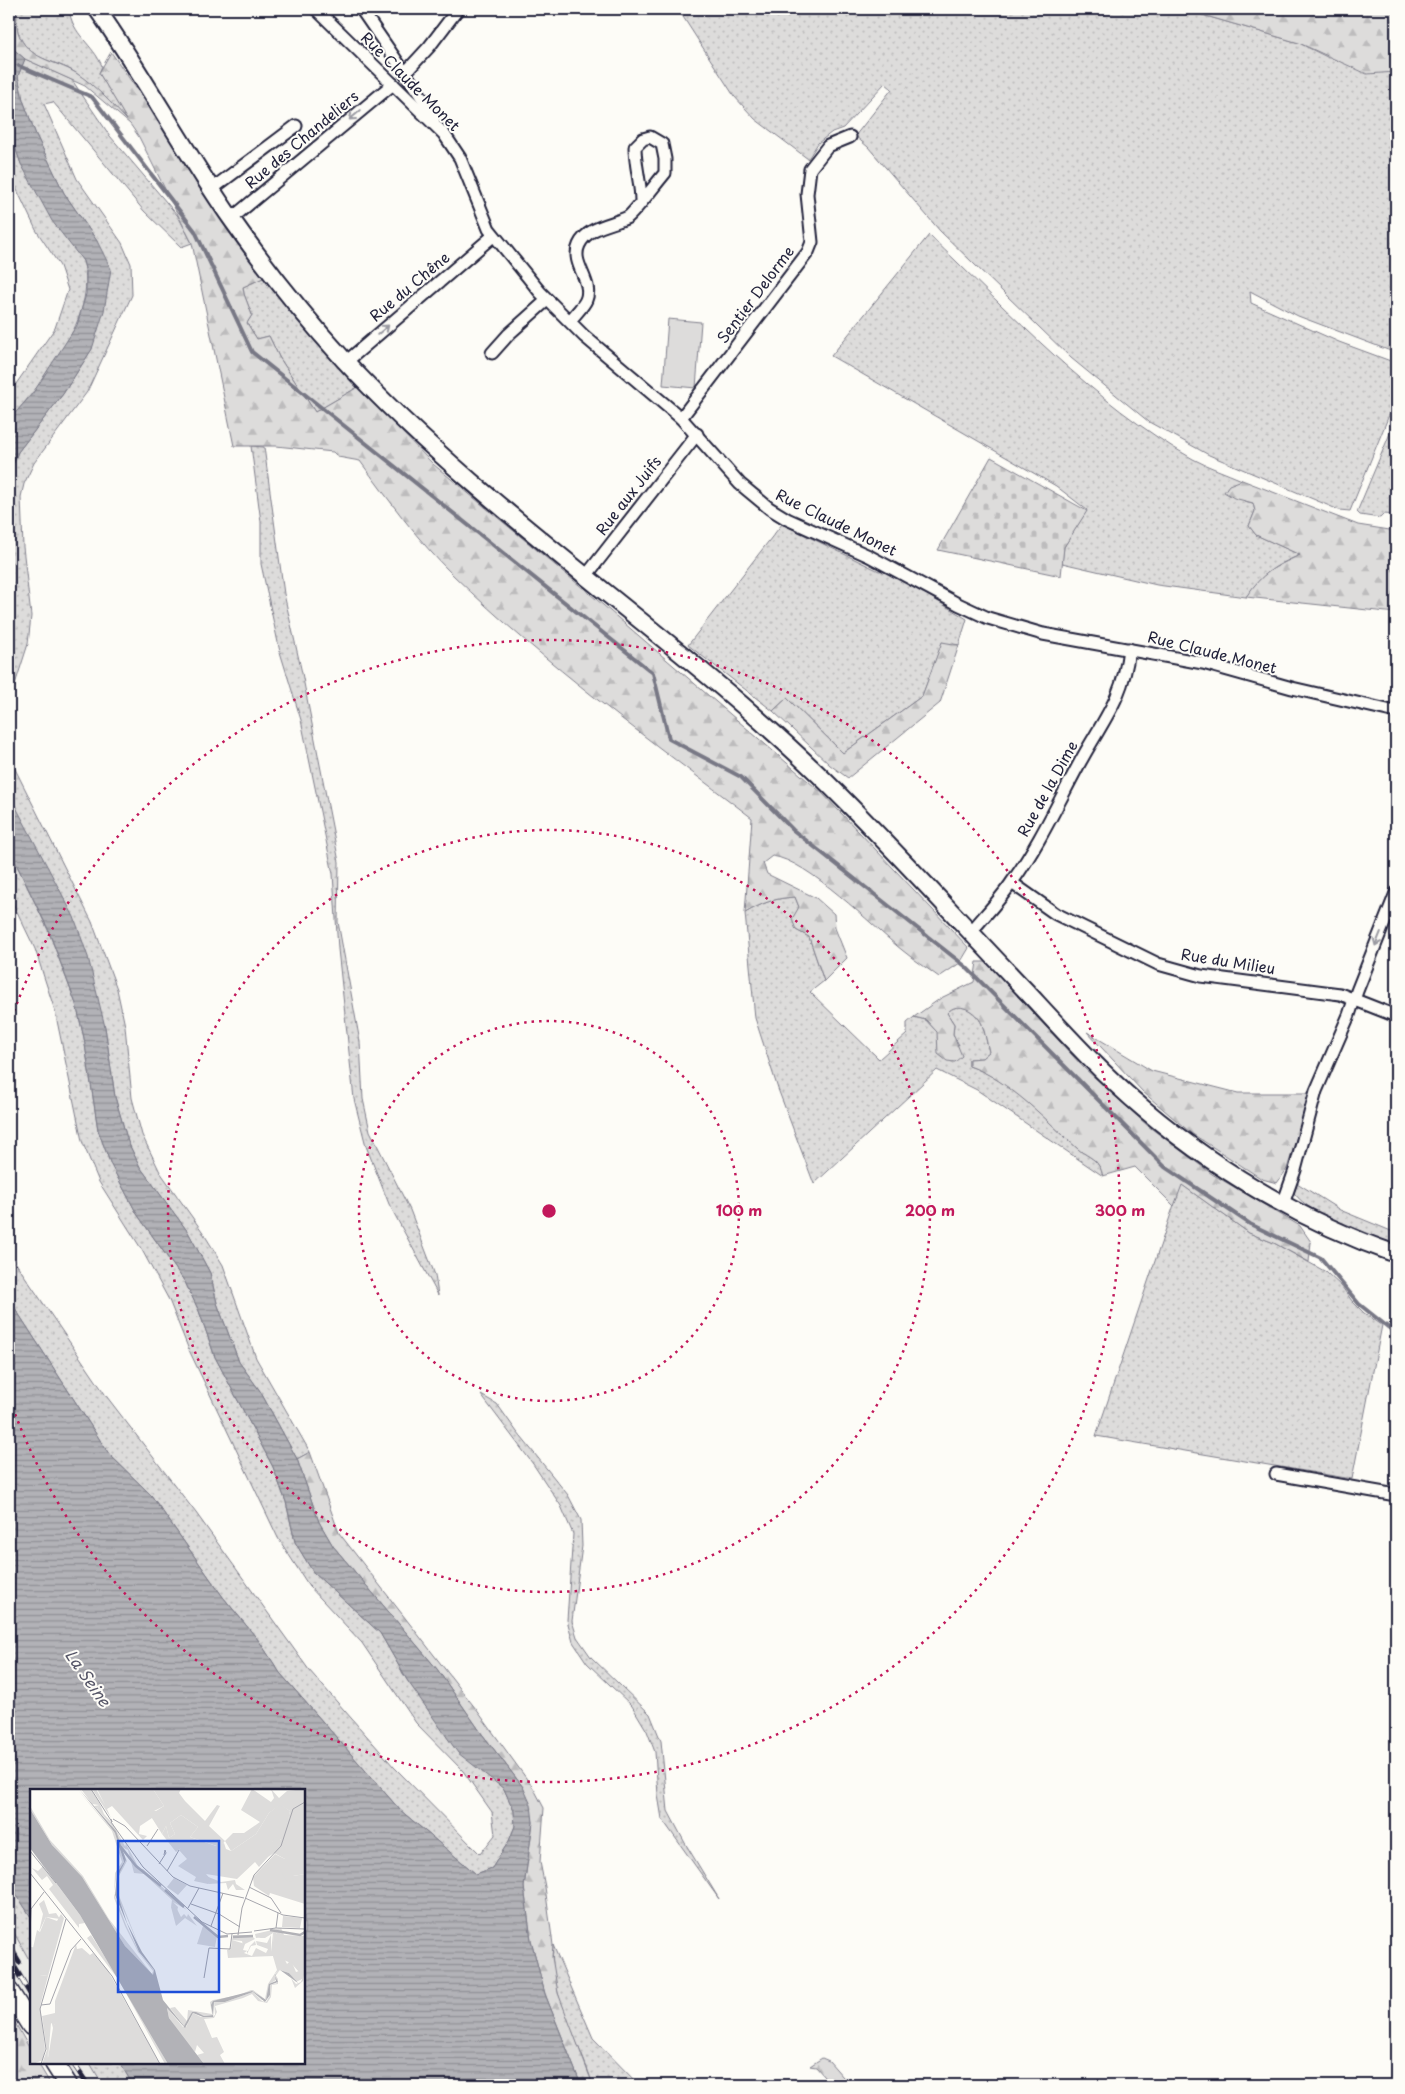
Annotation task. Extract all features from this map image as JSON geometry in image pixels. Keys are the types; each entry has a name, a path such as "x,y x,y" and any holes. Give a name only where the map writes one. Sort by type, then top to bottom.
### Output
{"main road":[{"path":"97,9 231,219 303,313 346,362 462,474 718,683 787,745 843,799 1121,1090 1198,1151 1282,1204 1317,1222 1396,1254"},
{"path":"9,1991 30,2024"},
{"path":"55,2064 68,2085"}],"street":[{"name":"Rue Claude Monet","path":"316,9 444,134 460,158 483,217 494,236 547,300 681,418 740,484 769,508 787,519 869,556 971,611 1043,634 1203,663 1292,688 1396,712"},
{"path":"361,9 435,116 433,123"},
{"path":"405,73 429,47 458,9"},
{"name":"Rue des Chandeliers","path":"231,219 393,84"},
{"path":"212,189 296,126"},
{"path":"570,321 586,300 588,286 577,258 579,245 587,234 629,216 666,173 662,144 650,137 643,139 635,147 641,186 641,201"},
{"name":"Sentier Delorme","path":"681,418 808,252 812,242 807,194 810,169 828,146 850,137"},
{"name":"Rue du Chêne","path":"346,362 494,236"},
{"path":"492,353 547,300"},
{"name":"Rue aux Juifs","path":"586,576 697,434"},
{"name":"Rue de la Dime","path":"971,932 1012,883 1051,818 1078,765 1118,698 1123,683 1128,648"},
{"name":"Rue du Milieu","path":"1012,883 1056,914 1158,964 1201,976 1326,991 1354,998 1396,1016"},
{"path":"1282,1204 1296,1170 1316,1091 1349,1015 1396,893"},
{"path":"1276,1474 1396,1494"}],"shaded area":[{"path":"9,1924 30,1961 30,2011 9,1977"},
{"path":"63,2064 91,2064 103,2085 76,2085"}],"green space":[{"path":"9,9 16,9 18,32 28,48 42,58 76,73 90,83 127,120 99,73 111,52 261,268 263,278 243,287 252,315 247,323 257,339 269,336 279,357 315,412 358,387 433,464 596,599 822,793 969,948 960,963 939,977 902,950 821,881 787,860 772,856 763,863 767,874 816,898 834,914 835,928 847,958 824,981 809,937 796,930 792,919 799,907 795,897 769,902 745,913 752,818 599,701 488,608 428,548 404,520 360,461 338,457 333,452 276,446 234,446 192,243 139,137 130,124 85,86 25,59 9,46"},
{"path":"16,9 69,9 74,26 98,58 102,66 99,73 130,124 91,84 68,68 42,58 28,49 22,42 18,32"},
{"path":"678,9 1182,9 1299,43 1329,58 1396,72 1396,353 1298,316 1250,291 1251,303 1339,342 1396,363 1396,398 1350,511 1339,510 1209,455 1149,422 1071,358 940,231 868,147 855,136 892,89 885,83 843,128 832,132 818,143 808,159 755,119 734,96"},
{"path":"1182,9 1396,9 1396,72 1367,74 1299,43"},
{"path":"25,59 72,80 110,136 178,216 192,243 181,247 144,211 53,102 44,104 77,179 122,243 131,264 132,295 87,392 34,463 24,484 21,497 23,547 31,616 28,644 9,703 9,611 11,599 9,582 9,475 18,452 63,394 92,349 97,241 64,193 36,135 23,100 18,76"},
{"path":"9,130 21,164 83,261 86,282 83,304 76,325 65,347 37,387 9,420 9,394 55,328 68,290 60,266 36,230 9,173"},
{"path":"929,235 1022,326 1087,384 1121,411 1193,459 1242,480 1238,482 1244,501 1253,503 1255,511 1249,526 1256,535 1300,555 1270,571 1246,597 1157,585 1062,563 1064,547 1087,510 1056,486 831,356"},
{"path":"261,268 325,351 358,387 315,412 279,357 269,336 257,339 247,323 252,315 243,287 263,278"},
{"path":"668,319 701,322 696,388 663,385"},
{"path":"1396,419 1396,515 1384,514 1380,518 1360,515 1357,512"},
{"path":"251,446 264,447 284,594 302,673 339,862 338,922 360,1042 363,1099 370,1131 410,1210 435,1275 438,1295 389,1204 366,1146 354,1099 338,949 333,874 301,720 280,652 261,564 261,522"},
{"path":"991,457 1087,511 1064,547 1061,576 938,550"},
{"path":"1242,480 1358,525 1396,531 1396,613 1246,597 1263,576 1300,555 1256,535 1249,526 1255,511 1253,503 1234,498 1224,492 1229,485"},
{"path":"782,524 879,571 886,570 967,619 959,645 942,643 922,696 843,753 787,698 773,711 688,645"},
{"path":"942,642 959,645 940,703 848,778 830,765 773,711 787,698 843,753 922,696"},
{"path":"9,753 11,761 92,922 117,989 125,1026 132,1098 142,1135 160,1172 202,1231 223,1265 256,1358 310,1452 297,1459 260,1391 239,1362 217,1303 210,1273 188,1232 140,1167 128,1142 115,1097 105,1027 9,794"},
{"path":"9,849 48,930 76,1004 84,1038 98,1130 111,1165 137,1214 185,1282 199,1311 215,1357 273,1467 286,1502 295,1542 313,1572 380,1633 407,1680 433,1714 483,1771 504,1789 514,1811 515,1826 509,1841 492,1868 476,1874 400,1810 280,1673 259,1641 223,1597 151,1495 109,1454 9,1299 9,1253 107,1397 196,1513 309,1670 394,1767 480,1854 495,1835 492,1812 463,1771 416,1723 362,1643 309,1586 278,1538 189,1350 169,1300 142,1250 99,1182 82,1141 55,1011 35,949 9,895"},
{"path":"795,897 799,907 796,930 809,937 824,981 810,992 879,1059 907,1034 907,1023 914,1017 926,1020 937,1032 959,1045 953,1034 954,1024 947,1013 956,1007 971,1011 982,1024 989,1052 982,1058 969,1059 969,1066 999,1081 1027,1102 1078,1149 1095,1161 1103,1176 977,1090 937,1070 814,1184 778,1089 755,1018 745,913 769,902"},
{"path":"977,962 986,962 1084,1068 1148,1126 1212,1174 1300,1226 1311,1242 1309,1262 1274,1243 1249,1233 1182,1185 1174,1206 1135,1167 1103,1176 1095,1161 1078,1149 1027,1102 984,1072 969,1066 969,1059 982,1058 989,1052 982,1024 971,1011 956,1007 947,1013 954,1024 953,1034 962,1056 955,1062 947,1061 938,1054 937,1032 926,1020 914,1017 941,998 974,982"},
{"path":"1087,1032 1152,1071 1238,1093 1310,1093 1287,1169 1277,1183 1262,1179 1191,1133 1143,1092"},
{"path":"1297,1183 1340,1210 1396,1233 1396,1245 1341,1224 1313,1210 1294,1193"},
{"path":"1181,1184 1249,1233 1274,1243 1326,1272 1342,1287 1364,1313 1382,1325 1352,1479 1096,1436"},
{"path":"481,1395 497,1404 568,1495 581,1520 582,1546 572,1621 577,1637 591,1657 650,1714 661,1741 668,1811 719,1899 662,1819 655,1752 647,1731 632,1706 587,1663 573,1642 567,1620 573,1534 561,1506 533,1464"},
{"path":"310,1452 339,1533 476,1709 534,1789 544,1808 540,1862 553,1945 552,1957 558,1993 593,2085 581,2085 545,1994 531,1940 524,1887 533,1822 523,1787 482,1734 437,1669 333,1546 319,1522 297,1459"},
{"path":"9,1883 30,1915 30,1961 9,1924"},
{"path":"553,1945 593,2038 639,2085 593,2085 560,1999 555,1981"},
{"path":"9,2012 30,2049 30,2064 39,2064 51,2085 9,2085"},
{"path":"822,2058 829,2061 850,2085 832,2085 816,2067 810,2066"},
{"path":"91,2064 121,2064 133,2085 103,2085"}],"water":[{"path":"9,45 25,59 18,76 23,100 36,135 64,193 97,241 111,269 104,311 92,349 63,394 18,452 9,475 9,420 33,393 77,325 86,294 86,272 83,261 52,221 21,164 9,130"},
{"name":"La Seine","path":"9,794 74,917 88,957 105,1027 115,1097 128,1142 140,1167 188,1232 210,1273 217,1303 239,1362 260,1391 297,1459 319,1522 333,1546 437,1669 482,1734 523,1787 531,1805 533,1822 524,1887 531,1940 545,1994 581,2085 133,2085 121,2064 305,2064 305,1789 30,1789 30,1915 9,1883 9,1299 109,1454 151,1495 223,1597 259,1641 280,1673 400,1810 476,1874 492,1868 509,1841 515,1826 514,1811 504,1789 458,1753 407,1680 380,1633 313,1572 295,1542 286,1502 273,1467 215,1357 199,1311 185,1282 137,1214 111,1165 98,1130 84,1038 76,1004 48,929 9,849"}],"waterway":[{"path":"19,66 92,97 195,231 252,352 653,673 669,739 741,777 793,830 965,966 1165,1167 1250,1224 1321,1258 1359,1304 1396,1332"}],"railway":[{"path":"9,1945 19,1962"},
{"path":"9,1958 30,1993"},
{"path":"74,2064 88,2085"}]}
